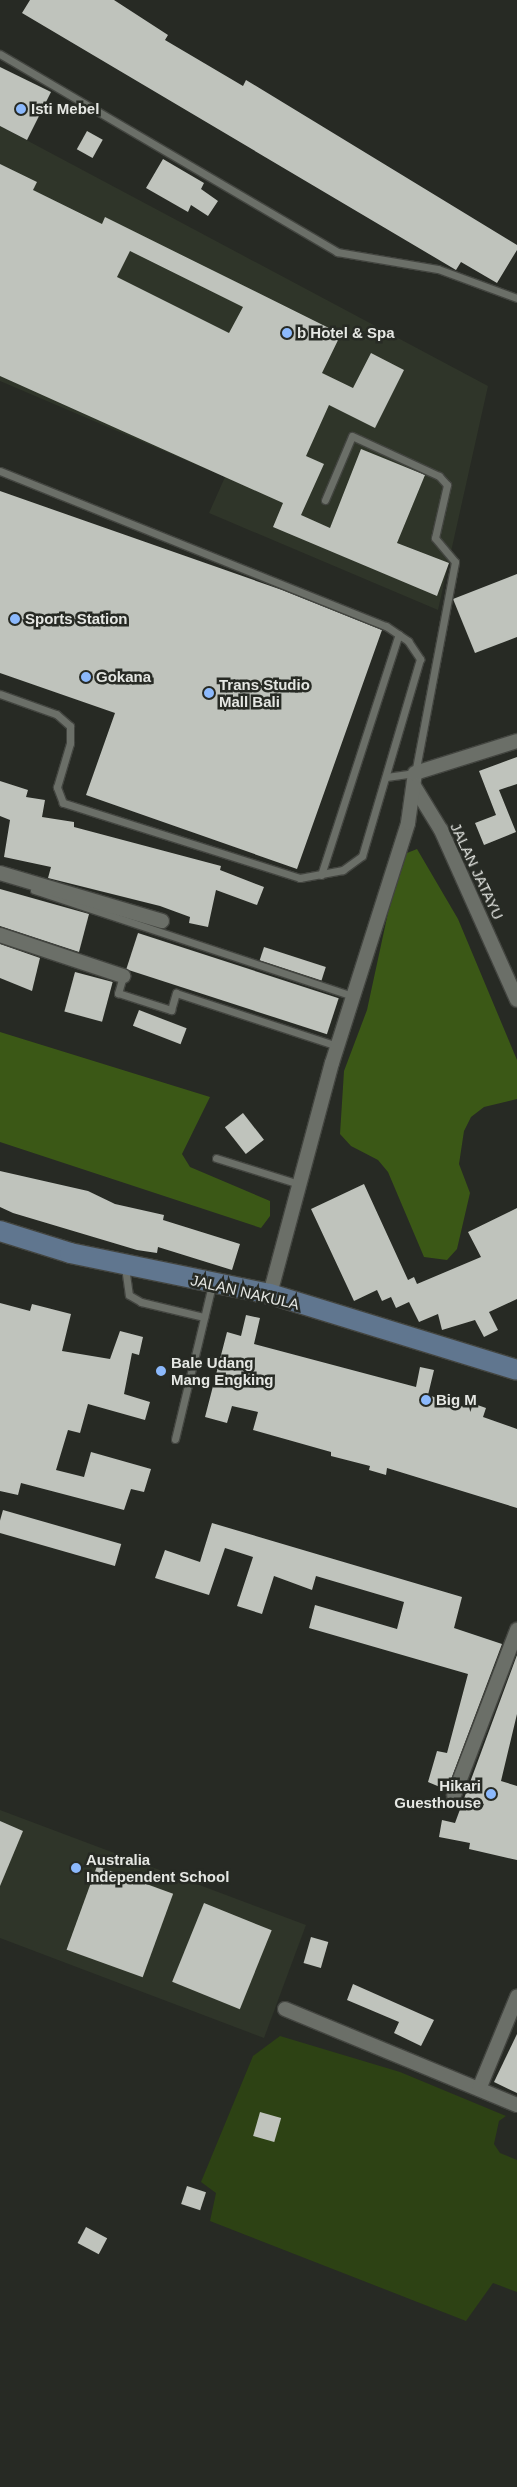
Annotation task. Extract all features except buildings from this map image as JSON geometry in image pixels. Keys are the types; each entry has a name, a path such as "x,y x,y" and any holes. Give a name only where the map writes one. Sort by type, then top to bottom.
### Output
{"main road":[{"name":"JALAN NAKULA","path":"0,1231 125,1266 212,1285 270,1294 517,1370"}],"street":[{"path":"270,1294 337,1046 408,823 415,780 517,741"},
{"name":"JALAN JATAYU","path":"415,780 441,830 517,1000"},
{"path":"0,873 162,921"},
{"path":"0,935 123,976"},
{"path":"454,1795 517,1630"},
{"path":"479,2089 517,1997"},
{"path":"285,2009 517,2105"}],"lane":[{"path":"0,54 337,252 438,269 517,298"},
{"path":"325,500 352,436 439,476 447,485 435,538 455,562 415,780 386,777"},
{"path":"0,471 399,634 418,654 419,665 362,856 343,870 321,875 278,875 63,803 57,787 70,743 70,726 56,714 0,694"},
{"path":"321,875 399,634"},
{"path":"26,880 23,886 352,996"},
{"path":"123,976 118,993 171,1010 176,993 337,1046"},
{"path":"216,1158 299,1184"},
{"path":"125,1266 129,1294 141,1302 204,1317"},
{"path":"175,1439 212,1285"}],"shaded area":[{"path":"0,126 488,386 438,610 209,513 225,477 0,381"},
{"name":"Australia Independent School","path":"0,1810 306,1925 264,2038 0,1938"}],"green space":[{"path":"417,849 458,919 517,1060 517,1099 484,1107 471,1117 464,1131 459,1164 470,1193 457,1249 447,1260 424,1257 388,1172 378,1160 351,1146 340,1134 344,1071 367,1010 397,871 402,855"},
{"path":"0,1032 210,1097 182,1154 190,1167 270,1201 270,1216 261,1228 0,1142"},
{"path":"280,2036 400,2072 506,2116 499,2121 494,2144 500,2153 517,2160 517,2292 493,2283 466,2321 210,2221 216,2193 201,2182 253,2056"}],"place":[{"name":"Isti Mebel","path":"21,109"},
{"name":"b Hotel & Spa","path":"287,333"},
{"name":"Sports Station","path":"15,619"},
{"name":"Gokana","path":"86,677"},
{"name":"Trans Studio Mall Bali","path":"209,693"},
{"name":"Bale Udang Mang Engking","path":"161,1371"},
{"name":"Big M","path":"426,1400"},
{"name":"Hikari Guesthouse","path":"491,1794"},
{"name":"Australia Independent School","path":"76,1868"}]}
